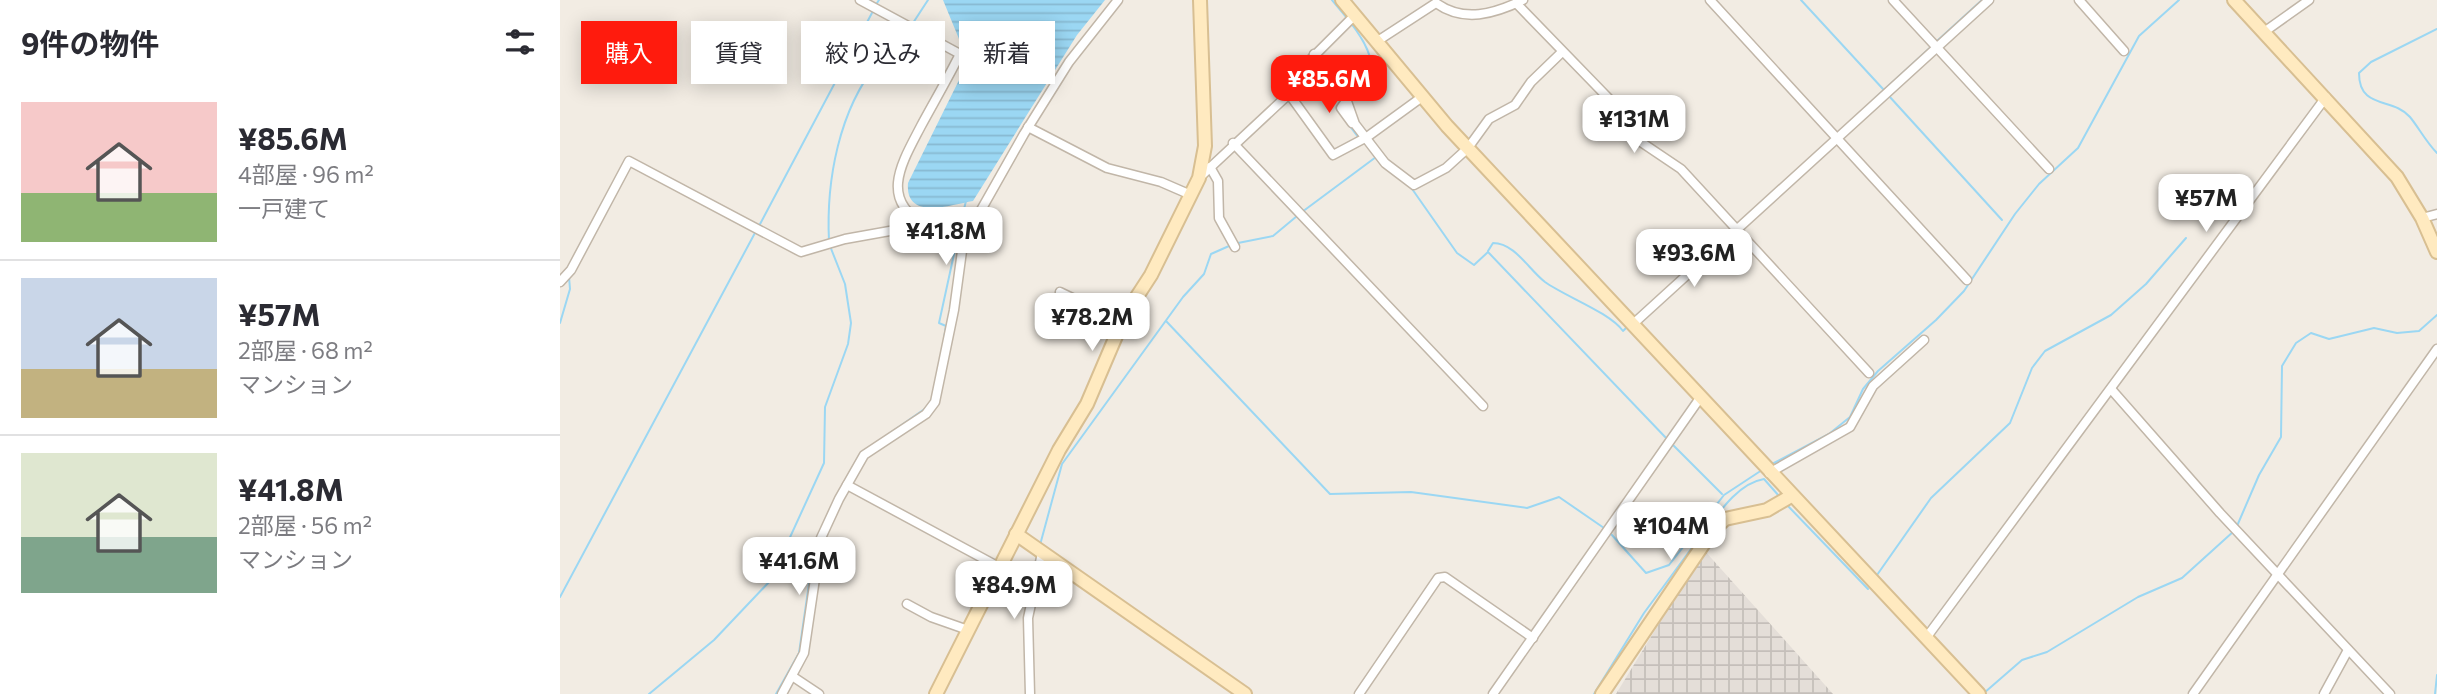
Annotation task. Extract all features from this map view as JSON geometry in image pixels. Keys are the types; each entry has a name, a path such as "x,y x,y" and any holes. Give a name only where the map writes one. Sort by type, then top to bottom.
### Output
{"street":[{"path":"860,0 960,54 899,167 900,201 909,215 924,224"},
{"path":"782,694 804,653 821,538 864,455 926,414 935,402 948,342 962,251 1028,127 1069,62 1118,0"},
{"path":"936,694 1059,450 1087,404 1122,322 1151,275 1199,178 1205,146 1200,0"},
{"path":"1342,0 1468,148 1978,694"},
{"path":"1710,0 1967,280"},
{"path":"1893,0 2049,169"},
{"path":"1632,325 1989,0"},
{"path":"2079,0 2124,51"},
{"path":"2234,0 2398,177 2423,218 2437,252"},
{"path":"2264,32 2309,0"},
{"path":"1376,42 1436,3 1448,13 1492,15 1520,2 1561,53 1616,107 1632,136 1681,169 1869,373"},
{"path":"1355,15 1283,88 1334,155 1367,137 1422,97"},
{"path":"1314,54 1343,90 1356,124 1385,163 1414,185 1446,168 1468,148 1489,119 1515,105 1531,82 1561,53"},
{"path":"1199,178 1233,143 1289,94"},
{"path":"1926,638 2326,97"},
{"path":"1028,127 1107,168 1161,182 1191,195"},
{"path":"1233,143 1483,406"},
{"path":"560,282 571,270 629,161 801,251 845,239 979,215"},
{"path":"1210,167 1218,181 1219,218 1235,247"},
{"path":"2423,218 2437,214"},
{"path":"1060,292 1122,322"},
{"path":"1765,469 1850,427 1873,386 1924,340"},
{"path":"2193,694 2437,349"},
{"path":"2111,389 2278,575 2390,694"},
{"path":"1493,694 1700,398"},
{"path":"847,485 999,567"},
{"path":"1602,694 1713,530 1725,519 1767,510 1791,496"},
{"path":"1016,534 1245,694"},
{"path":"1030,694 1028,618 1037,550"},
{"path":"1359,694 1438,578 1445,577 1533,638"},
{"path":"907,604 931,617 968,630"},
{"path":"2324,694 2348,650"},
{"path":"792,676 819,694"}],"shaded area":[{"path":"1704,550 1833,694 1616,694"}],"water":[{"path":"943,0 1105,0 1077,35 1055,70 1055,21 959,21 959,39"},
{"path":"959,80 959,84 1046,84 973,201 942,207 921,206 909,195 908,183"}],"waterway":[{"path":"875,6 879,0"},
{"path":"914,21 928,0"},
{"path":"1332,0 1347,18"},
{"path":"1801,0 1883,89"},
{"path":"1936,42 1982,0"},
{"path":"1772,464 1829,434 1850,417 1863,389 1878,371 1936,320 1964,291 2015,214 2039,184 2078,148 2139,36 2179,0"},
{"path":"1462,10 1478,10"},
{"path":"759,226 873,11"},
{"path":"1349,96 1367,81 1371,67 1368,50 1350,22"},
{"path":"2437,29 2371,62 2359,73 2360,85 2365,93 2403,111 2437,153"},
{"path":"1872,101 1932,46"},
{"path":"829,241 830,194 838,147 853,102 863,84"},
{"path":"1889,96 2002,220"},
{"path":"1349,125 1358,137"},
{"path":"1302,212 1376,157"},
{"path":"1387,169 1405,183"},
{"path":"1410,186 1457,253 1474,265 1488,252 1668,440"},
{"path":"963,213 966,201"},
{"path":"1238,243 1273,236 1297,216"},
{"path":"944,339 946,326 939,323 961,222"},
{"path":"560,597 756,231"},
{"path":"1877,575 1931,498 2010,423 2032,368 2045,351 2111,315 2146,284 2186,238"},
{"path":"1488,251 1493,243 1508,247 1554,288 1608,317 1623,331 1628,326"},
{"path":"649,694 714,640 770,581 824,463 825,407 848,344 851,323 845,284 830,246"},
{"path":"1040,545 1062,464 1183,297 1204,274 1211,254 1229,246"},
{"path":"560,323 570,289 569,277"},
{"path":"2237,526 2259,475 2281,437 2282,366 2296,343 2311,333 2329,339 2374,328 2397,333 2419,331 2437,315"},
{"path":"1166,321 1330,494 1411,492 1527,508 1559,497 1604,528"},
{"path":"873,445 926,408"},
{"path":"1672,444 1722,494"},
{"path":"839,492 860,454"},
{"path":"1611,534 1646,573 1669,565 1724,495 1762,470"},
{"path":"1709,526 1732,497 1755,481 1764,479 1779,496"},
{"path":"776,694 799,653 815,542 833,503"},
{"path":"1787,505 1868,589"},
{"path":"1594,694 1644,613 1705,530"},
{"path":"1984,693 2022,660 2047,652 2138,597 2182,578 2234,531"},
{"path":"1025,616 1037,557"},
{"path":"1024,625 1025,644"},
{"path":"2435,694 2437,675"}]}
